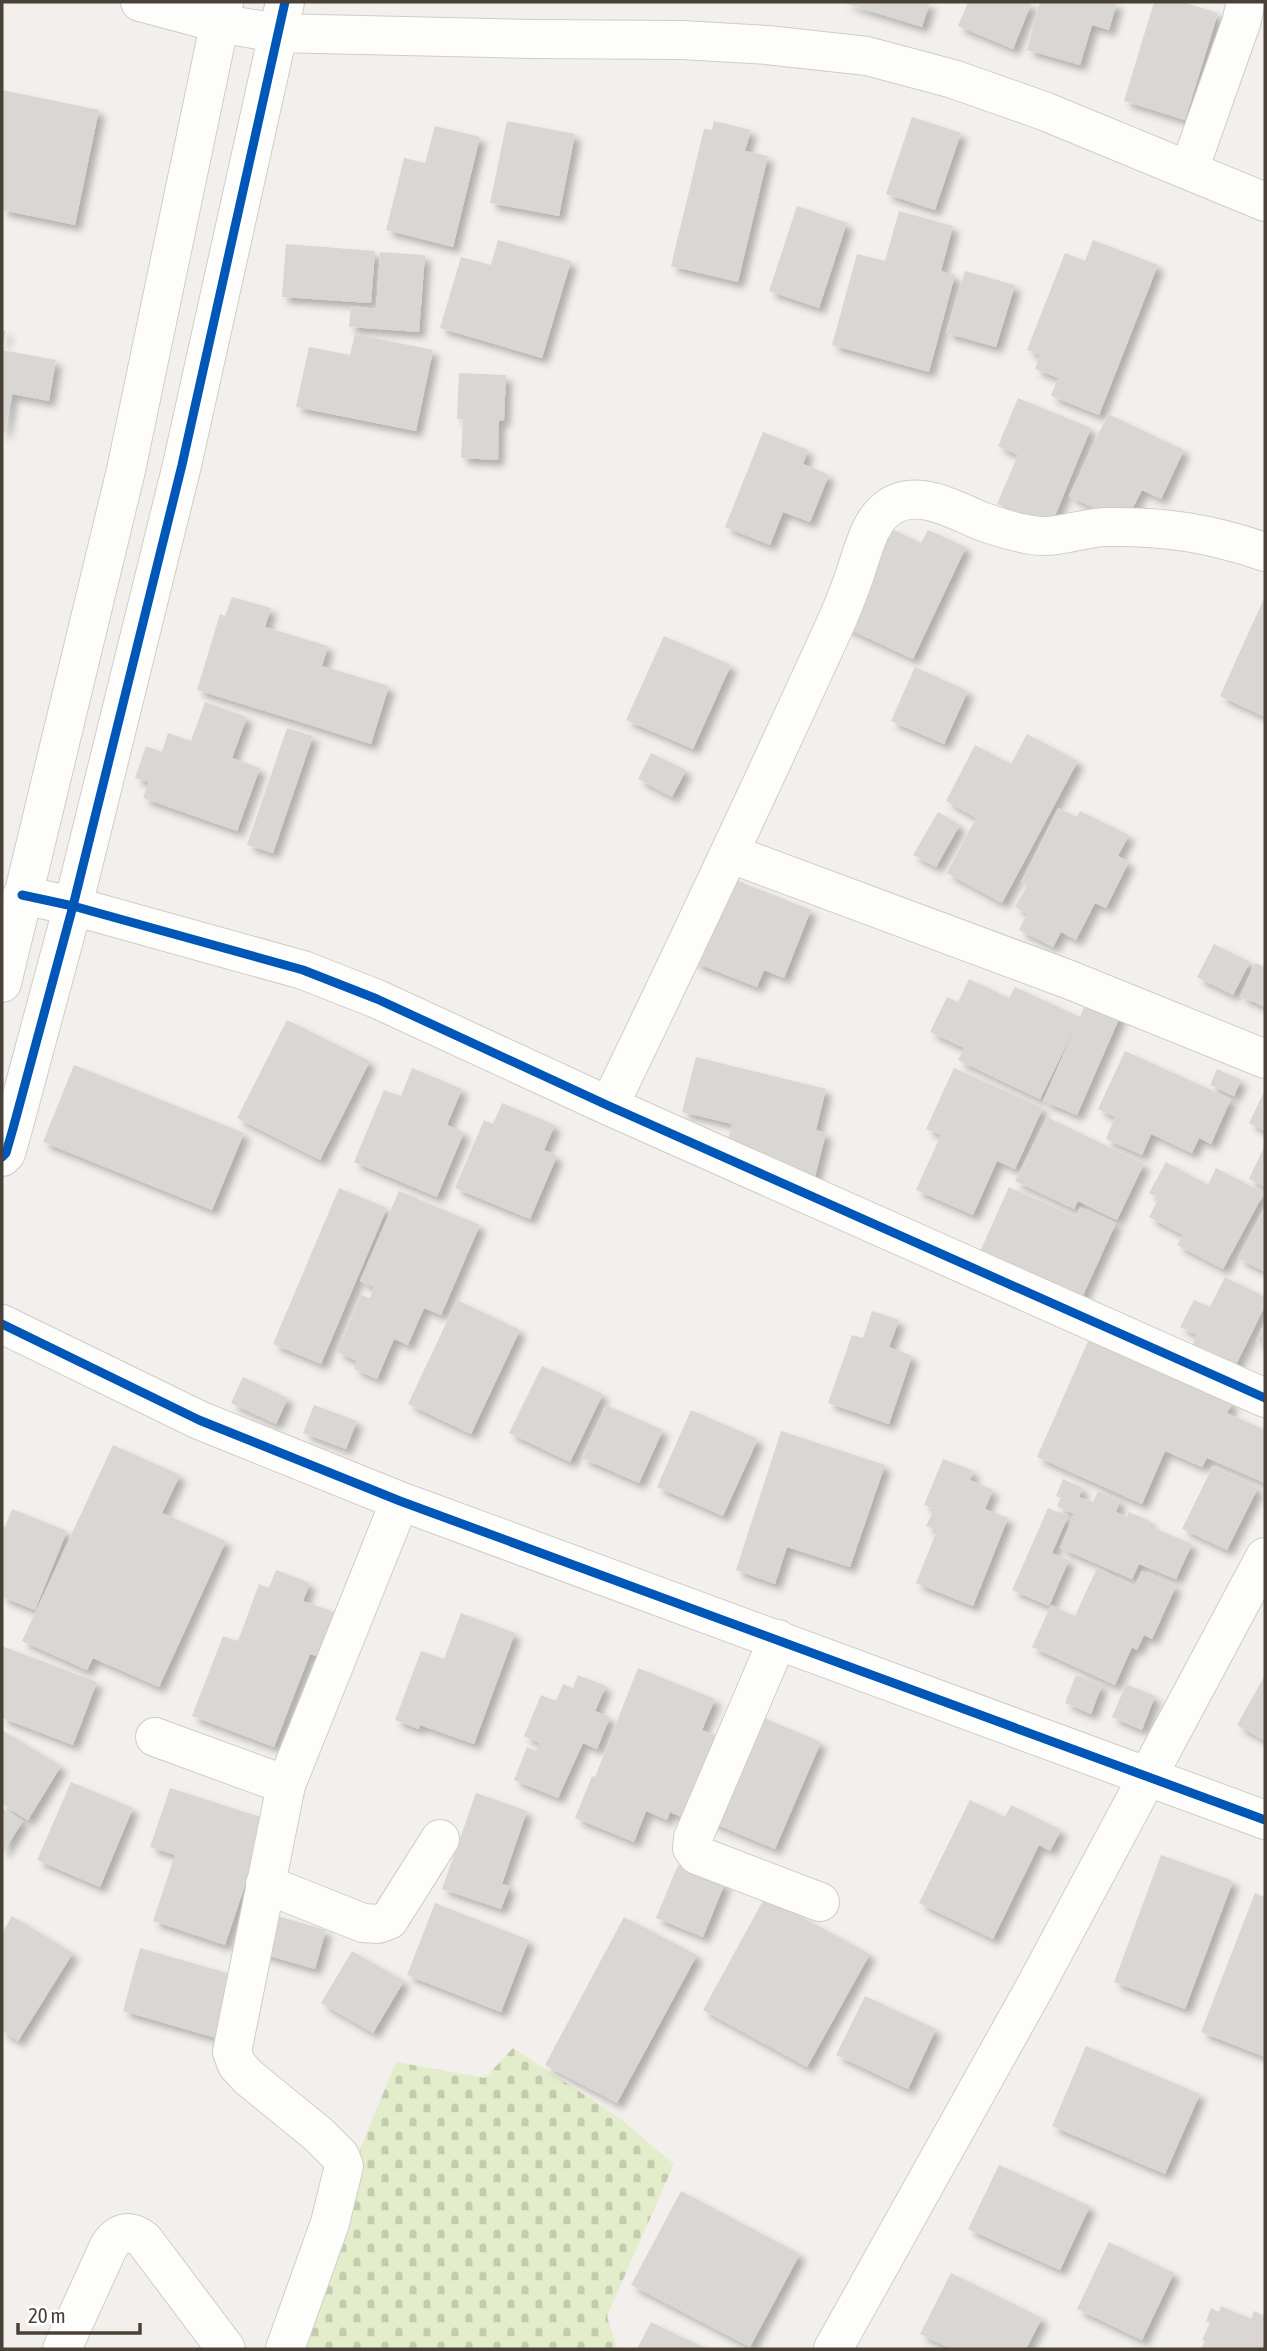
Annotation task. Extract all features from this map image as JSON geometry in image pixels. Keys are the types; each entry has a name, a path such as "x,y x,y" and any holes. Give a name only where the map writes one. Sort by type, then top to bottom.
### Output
{"street":[{"path":"141,2 221,12 519,39 682,40 767,45 867,56 953,79 1044,111 1265,202"},
{"path":"1189,170 1246,2"},
{"path":"2,983 126,470 221,12"},
{"path":"2,1157 6,1153 14,1125 73,906 182,464 281,17"},
{"path":"609,1106 731,854 843,607 867,539 879,518 890,507 905,500 923,499 1030,535 1063,535 1102,527 1185,531 1208,534 1265,552"},
{"path":"731,854 1057,975 1265,1059"},
{"path":"22,895 73,906 303,970 377,999 609,1106 1265,1398"},
{"path":"2,1324 199,1420 400,1501 1265,1820"},
{"path":"285,2349 330,2224 344,2166 340,2156 318,2134 248,2077 237,2065 232,2052 286,1785 400,1501"},
{"path":"833,2349 1036,1985 1265,1557"},
{"path":"778,1639 693,1838 692,1848 697,1856 820,1902"},
{"path":"155,1737 286,1785"},
{"path":"265,1884 363,1923 378,1924 388,1920 440,1839"},
{"path":"62,2349 109,2246 120,2233 127,2232 135,2233 144,2239 226,2349"}],"green space":[{"path":"513,2048 618,2117 674,2164 607,2316 617,2349 302,2349 361,2147 396,2062 485,2078"}],"building":[{"path":"841,2 930,2 922,27"},
{"path":"968,2 1032,2 1013,49 958,26"},
{"path":"1040,2 1117,2 1109,30 1092,25 1080,65 1027,50"},
{"path":"1154,2 1182,2 1218,13 1185,120 1124,101"},
{"path":"2,90 99,110 75,225 2,210"},
{"path":"912,117 961,133 935,210 886,194"},
{"path":"507,121 575,134 559,216 490,203"},
{"path":"714,121 751,130 745,151 768,156 738,282 671,266 704,129 712,130"},
{"path":"435,126 480,137 453,247 386,230 404,158 425,163"},
{"path":"797,206 847,223 819,308 769,291"},
{"path":"899,211 953,226 941,271 955,275 929,372 832,345 857,254 885,261"},
{"path":"498,240 571,261 542,358 440,328 461,257 491,265"},
{"path":"1093,240 1158,265 1099,415 1051,396 1058,378 1035,369 1040,355 1027,350 1065,253 1085,261"},
{"path":"286,244 375,251 371,303 282,297"},
{"path":"380,252 425,255 419,332 349,327 351,306 376,309"},
{"path":"965,271 1015,285 996,347 946,333"},
{"path":"2,330 6,331 2,350"},
{"path":"355,334 433,350 416,431 296,407 309,347 350,355"},
{"path":"2,350 56,360 49,401 12,394 5,433 2,432"},
{"path":"459,373 506,375 504,420 499,421 498,460 461,458 463,419 457,419"},
{"path":"1018,398 1091,428 1051,526 997,504 1018,455 998,446"},
{"path":"1108,414 1184,450 1161,499 1142,490 1125,523 1069,496"},
{"path":"763,432 808,450 803,464 829,475 810,522 783,512 770,545 725,527"},
{"path":"890,528 921,543 928,530 966,547 913,659 844,627"},
{"path":"1265,596 1265,717 1220,696"},
{"path":"232,597 271,608 265,627 328,646 322,666 389,686 371,744 197,690 220,614 225,616"},
{"path":"664,636 731,665 693,749 626,720"},
{"path":"915,667 968,691 944,744 891,721"},
{"path":"205,702 247,717 232,758 260,768 237,831 143,798 149,782 135,778 146,746 162,752 168,733 191,741"},
{"path":"287,728 313,736 273,853 247,845"},
{"path":"1027,734 1078,761 1002,903 947,873 976,818 946,801 975,745 1011,764"},
{"path":"651,753 686,770 672,797 638,779"},
{"path":"1058,808 1077,817 1080,811 1129,835 1118,856 1129,862 1106,908 1095,903 1076,940 1061,932 1053,947 1019,930 1027,914 1015,907 1027,886 1021,882"},
{"path":"938,812 960,825 936,867 913,855"},
{"path":"728,877 811,910 784,978 764,970 757,987 693,962"},
{"path":"1214,944 1250,962 1233,995 1197,977"},
{"path":"1255,963 1265,967 1265,1007 1240,996"},
{"path":"969,979 1009,998 1015,987 1080,1017 1088,998 1122,1012 1077,1115 1043,1101 1077,1023 1040,1099 958,1060 964,1048 930,1032 947,997 958,1002"},
{"path":"287,1020 370,1061 320,1160 237,1118"},
{"path":"1125,1051 1231,1099 1211,1144 1199,1138 1192,1153 1151,1134 1142,1155 1106,1139 1115,1117 1098,1109"},
{"path":"696,1057 826,1089 816,1130 826,1133 814,1181 765,1169 769,1155 727,1144 732,1124 682,1112"},
{"path":"74,1065 244,1133 212,1210 43,1142"},
{"path":"412,1068 462,1089 447,1125 464,1132 437,1197 354,1162 384,1090 401,1096"},
{"path":"954,1068 1043,1108 1015,1169 997,1161 973,1215 916,1190 941,1135 926,1129"},
{"path":"1217,1069 1241,1080 1234,1096 1210,1085"},
{"path":"1265,1090 1265,1131 1249,1123"},
{"path":"502,1103 555,1125 544,1150 557,1156 530,1219 455,1188 484,1120 493,1124"},
{"path":"1047,1117 1144,1164 1117,1220 1078,1201 1074,1209 1015,1181"},
{"path":"1265,1145 1265,1187 1249,1179"},
{"path":"1166,1162 1208,1185 1216,1168 1264,1193 1223,1269 1177,1245 1183,1235 1149,1217 1159,1198 1149,1193"},
{"path":"1009,1187 1076,1217 1080,1207 1116,1223 1080,1302 978,1256"},
{"path":"339,1188 387,1208 321,1364 273,1344"},
{"path":"399,1191 480,1225 441,1315 424,1308 408,1345 394,1339 377,1379 354,1369 357,1361 337,1352 361,1295 370,1298 374,1287 360,1281"},
{"path":"1265,1207 1265,1272 1238,1258"},
{"path":"1225,1277 1265,1297 1265,1306 1231,1375 1188,1354 1197,1335 1180,1327 1194,1300 1210,1307"},
{"path":"457,1300 520,1330 471,1434 408,1404"},
{"path":"872,1311 899,1320 889,1347 912,1356 889,1424 828,1403 852,1335 863,1338"},
{"path":"1265,1322 1265,1346 1256,1341"},
{"path":"1089,1339 1233,1402 1227,1413 1265,1430 1265,1483 1207,1458 1202,1467 1165,1451 1142,1504 1037,1457"},
{"path":"542,1366 603,1394 570,1462 509,1433"},
{"path":"243,1377 288,1398 276,1424 231,1403"},
{"path":"314,1405 357,1421 346,1449 303,1433"},
{"path":"606,1405 663,1430 639,1483 582,1458"},
{"path":"691,1410 758,1439 723,1516 657,1487"},
{"path":"781,1431 885,1465 850,1567 787,1547 775,1584 736,1570"},
{"path":"113,1445 180,1475 162,1513 226,1541 159,1687 93,1658 87,1670 22,1641"},
{"path":"943,1459 974,1471 970,1480 993,1490 985,1509 1008,1518 973,1606 916,1583 937,1530 926,1526 934,1509 924,1505"},
{"path":"1213,1466 1258,1488 1227,1550 1182,1529"},
{"path":"1063,1479 1083,1488 1079,1497 1093,1502 1098,1491 1120,1501 1116,1512 1127,1517 1129,1512 1150,1521 1149,1526 1192,1544 1176,1579 1139,1564 1132,1579 1060,1548 1074,1514 1057,1506 1061,1498 1056,1496"},
{"path":"1048,1508 1068,1516 1052,1553 1069,1560 1049,1606 1012,1590"},
{"path":"12,1509 67,1531 35,1610 2,1597 2,1526 5,1527"},
{"path":"1097,1568 1135,1586 1142,1571 1176,1586 1152,1639 1144,1635 1137,1650 1132,1647 1115,1685 1032,1647 1051,1605 1075,1616"},
{"path":"276,1570 310,1583 303,1601 340,1614 323,1658 310,1654 274,1747 192,1716 223,1636 238,1641 259,1584 269,1588"},
{"path":"461,1613 515,1633 474,1744 420,1725 419,1729 395,1720 421,1651 444,1659"},
{"path":"2,1646 97,1682 73,1745 2,1718"},
{"path":"638,1668 715,1699 702,1730 719,1737 686,1819 670,1812 667,1820 646,1811 634,1842 575,1818 592,1776 595,1777"},
{"path":"578,1675 606,1686 595,1711 610,1717 597,1749 583,1743 558,1798 514,1780 527,1747 536,1751 540,1743 524,1736 541,1695 556,1701 563,1684 573,1688"},
{"path":"1076,1675 1102,1685 1091,1714 1065,1703"},
{"path":"1265,1675 1265,1741 1237,1725"},
{"path":"1126,1684 1155,1696 1142,1730 1112,1717"},
{"path":"752,1713 821,1742 775,1849 706,1820"},
{"path":"2,1730 61,1766 28,1820 2,1804"},
{"path":"71,1782 133,1808 100,1887 37,1860"},
{"path":"170,1788 267,1819 225,1945 153,1921 175,1855 150,1847"},
{"path":"476,1793 527,1811 502,1884 510,1886 501,1909 442,1889"},
{"path":"970,1800 1005,1817 1011,1805 1061,1830 1050,1851 1039,1845 993,1939 919,1903"},
{"path":"2,1808 23,1821 2,1854"},
{"path":"1161,1855 1233,1881 1185,2009 1114,1982"},
{"path":"678,1865 725,1883 703,1937 656,1918"},
{"path":"1255,1893 1265,1897 1265,2057 1201,2032"},
{"path":"765,1897 870,1954 807,2067 703,2010"},
{"path":"435,1903 529,1940 501,2012 407,1975"},
{"path":"270,1914 326,1930 315,1969 259,1953"},
{"path":"12,1916 73,1953 18,2041 2,2031 2,1933"},
{"path":"624,1917 697,1955 617,2103 545,2065"},
{"path":"140,1948 234,1975 216,2038 123,2011"},
{"path":"352,1951 404,1981 373,2033 321,2003"},
{"path":"865,1996 936,2029 908,2089 836,2055"},
{"path":"1086,2046 1200,2094 1165,2174 1052,2126"},
{"path":"999,2165 1090,2206 1060,2270 968,2229"},
{"path":"681,2191 800,2254 750,2347 631,2285"},
{"path":"1109,2242 1174,2273 1142,2340 1077,2309"},
{"path":"951,2273 1042,2318 1026,2349 951,2349 920,2334"},
{"path":"1221,2306 1251,2319 1254,2311 1265,2316 1265,2349 1201,2349 1210,2323 1206,2321 1211,2308 1219,2312"},
{"path":"651,2322 707,2349 637,2349"}],"cycle path":[{"path":"2,1157 6,1153 14,1125 73,906 182,465 285,2"},
{"path":"22,895 73,906 303,970 377,999 609,1106 1265,1398"},
{"path":"2,1324 199,1420 400,1501 1265,1820"}]}
